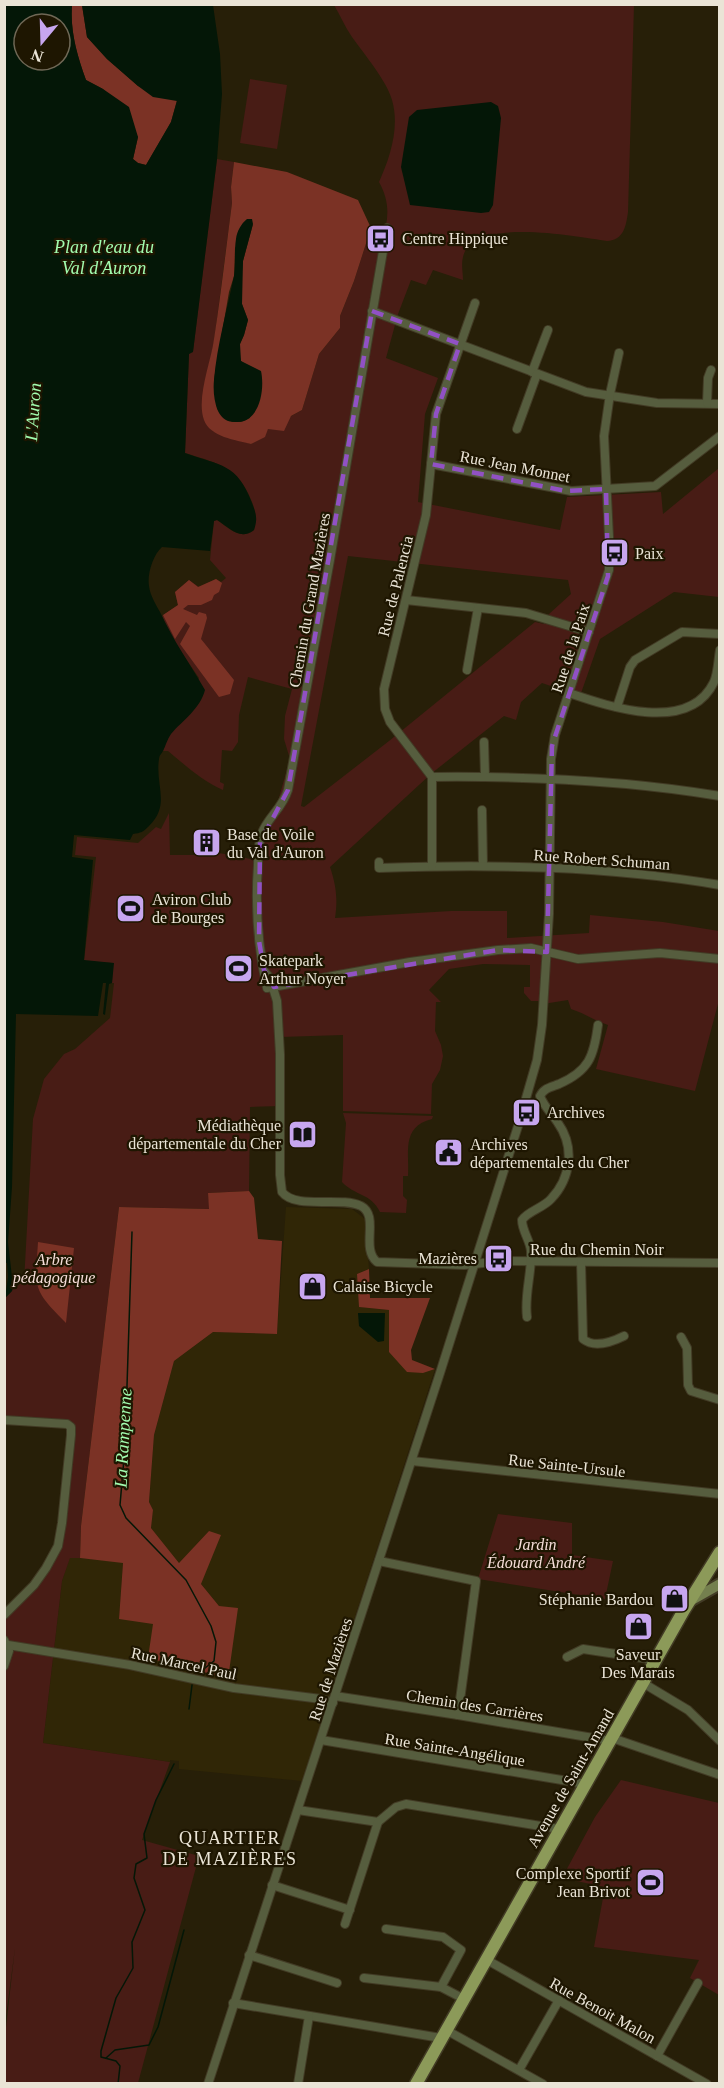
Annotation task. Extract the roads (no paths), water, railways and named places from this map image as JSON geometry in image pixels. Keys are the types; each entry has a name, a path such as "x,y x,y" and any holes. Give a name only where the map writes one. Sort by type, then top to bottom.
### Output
{"main road":[{"name":"Avenue de Saint-Amand","path":"416,2084 690,1601 716,1567 720,1552"},
{"path":"690,1601 720,1584"}],"street":[{"name":"Chemin du Grand Mazières","path":"387,228 332,554 288,790 283,805 266,826 260,842 257,900 259,941 267,988 274,987 278,1001 282,1192 292,1200 352,1203 364,1209 370,1221 369,1251 377,1262 464,1265 475,1263"},
{"name":"Rue de Palencia","path":"432,777 394,729 385,709 384,689 426,515 436,414 475,303"},
{"path":"372,311 586,392 657,403 720,404"},
{"path":"517,429 548,330"},
{"name":"Rue de la Paix","path":"529,1091 540,1042 547,952 550,779 555,735 609,570 604,436 619,353"},
{"path":"707,404 708,378 711,370"},
{"name":"Rue Jean Monnet","path":"431,464 566,491 659,485 720,436"},
{"path":"406,600 533,614 589,632"},
{"path":"467,670 478,608"},
{"path":"617,708 630,667 635,660 682,632 720,634"},
{"path":"569,693 617,708 669,712 694,705 705,696 714,683 720,650"},
{"path":"484,742 485,776"},
{"path":"432,866 432,777 485,776 550,779 625,784 720,796"},
{"path":"482,810 483,866"},
{"name":"Rue Robert Schuman","path":"379,862 379,868 483,866 615,871 720,885"},
{"path":"274,987 410,962 524,948 578,959 660,952 720,959"},
{"path":"541,1094 544,1090 566,1081 585,1067 591,1059 598,1025"},
{"path":"529,1091 541,1094"},
{"name":"Rue de Mazières","path":"208,2084 379,1561 529,1091"},
{"path":"527,1317 525,1308 531,1262 530,1244 522,1220 552,1198 564,1180 569,1152 564,1132 543,1103 541,1094"},
{"path":"581,1262 583,1339 587,1342 612,1342 624,1336"},
{"name":"Rue du Chemin Noir","path":"475,1263 720,1263"},
{"path":"681,1337 687,1348 687,1386 691,1391 720,1400"},
{"path":"4,1420 67,1424 71,1427 58,1546 34,1585 4,1615"},
{"name":"Rue Sainte-Ursule","path":"411,1461 720,1494"},
{"path":"379,1561 476,1581 458,1715"},
{"path":"4,1666 9,1657 6,1643"},
{"name":"Rue Marcel Paul","path":"6,1643 30,1650 130,1665 234,1688 334,1700"},
{"path":"567,1657 583,1649 649,1659 655,1662"},
{"name":"Rue Marcel Paul","path":"9,1657 20,1650 30,1650"},
{"path":"643,1683 688,1710 720,1741"},
{"name":"Chemin des Carrières","path":"334,1700 458,1715 612,1740 720,1775"},
{"name":"Rue Sainte-Angélique","path":"321,1740 586,1784"},
{"path":"345,1924 378,1822 396,1807 406,1804 559,1829"},
{"path":"298,1810 378,1822"},
{"path":"272,1885 350,1910"},
{"path":"386,1929 443,1937 461,1950 441,1987"},
{"path":"249,1955 337,1983"},
{"name":"Rue Benoit Malon","path":"487,1960 707,2084"},
{"path":"364,1978 441,1987 464,1999"},
{"path":"657,2056 698,1983"},
{"path":"519,2070 559,2000"},
{"path":"233,2003 309,2016 444,2034 543,2084"},
{"path":"297,2084 309,2016"}],"water":[{"name":"Plan d'eau du Val d'Auron","path":"5,4 72,5 72,12 12,12 12,72 72,72 72,24 86,80 129,107 138,137 133,159 146,165 171,122 177,101 153,97 107,59 87,37 82,5 213,5 220,54 222,94 217,159 193,352 189,354 185,453 218,464 234,473 246,490 255,510 256,523 254,530 240,534 217,520 214,521 210,551 162,547 151,565 149,581 152,596 170,632 205,690 195,709 171,734 160,756 158,769 161,802 156,818 149,826 142,832 133,834 130,840 74,835 72,857 93,860 84,960 114,963 112,983 109,984 105,1015 103,1014 106,983 103,983 98,1016 16,1014 12,1187 8,1242 13,1286 12,1291 5,1298 7,1263 4,1263"},
{"path":"491,102 498,106 501,118 493,205 489,212 410,205 401,167 409,117 417,110"},
{"path":"247,219 252,219 253,224 243,261 242,304 248,320 240,344 241,361 261,371 262,387 256,411 244,421 233,422 225,419 218,411 215,400 215,367 234,276 237,236"},
{"path":"358,1313 385,1313 384,1341 378,1342 359,1326"}],"waterway":[{"name":"La Rampenne","path":"132,1232 125,1447 120,1505 126,1518 186,1580 211,1626 216,1642 214,1661 195,1673"},
{"name":"La Rampenne","path":"189,1709 192,1685"},
{"name":"La Rampenne","path":"118,2084 120,2066 116,2061 101,2057 101,2051 116,1998 133,1968 132,1942 145,1910 134,1878 136,1864 147,1858 144,1834 156,1800 174,1764"},
{"path":"106,2058 115,2050 149,2045 158,2027 184,1930"}],"place":[{"name":"Centre Hippique","path":"381,238"},
{"name":"Paix","path":"614,553"},
{"name":"Base de Voile du Val d'Auron","path":"206,843"},
{"name":"Aviron Club de Bourges","path":"131,908"},
{"name":"Skatepark Arthur Noyer","path":"238,969"},
{"name":"Archives","path":"526,1112"},
{"name":"Médiathèque départementale du Cher","path":"302,1134"},
{"name":"Archives départementales du Cher","path":"449,1153"},
{"name":"Mazières","path":"498,1258"},
{"name":"Calaise Bicycle","path":"312,1286"},
{"name":"Stéphanie Bardou","path":"674,1599"},
{"name":"Saveur Des Marais","path":"638,1626"},
{"name":"Complexe Sportif Jean Brivot","path":"651,1882"}],"district":[{"name":"QUARTIER DE MAZIÈRES","path":"230,1848"}],"water label":[{"name":"L'Auron","path":"33,412"}],"park label":[{"name":"Arbre pédagogique","path":"54,1268"},
{"name":"Jardin Édouard André","path":"536,1553"}]}
